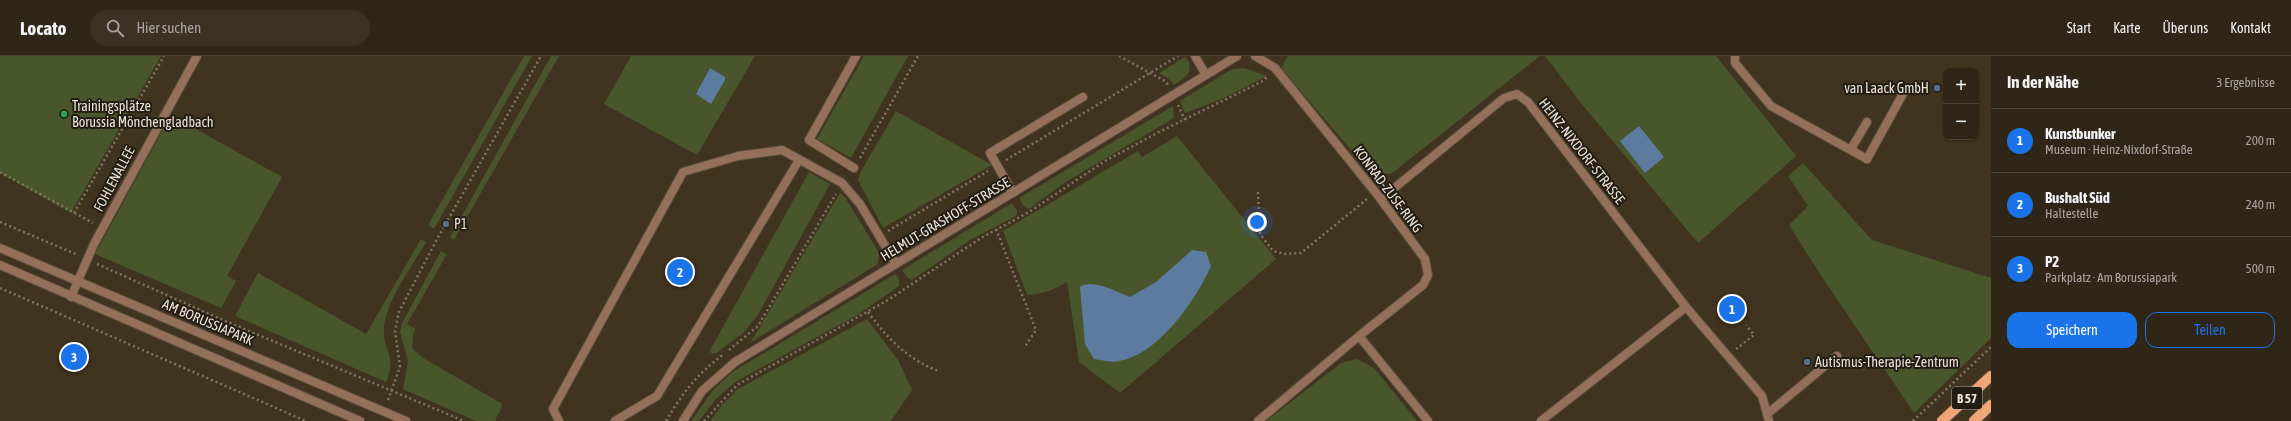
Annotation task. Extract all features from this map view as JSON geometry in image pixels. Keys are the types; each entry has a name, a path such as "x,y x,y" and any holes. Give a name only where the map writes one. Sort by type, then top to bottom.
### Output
{"main road":[{"name":"B 57","path":"1942,421 1991,376"},
{"name":"B 57","path":"1974,421 1991,405"}],"street":[{"name":"FOHLENALLEE","path":"71,297 86,259 102,228 197,56"},
{"path":"854,168 809,140 856,56"},
{"path":"1195,56 1206,75"},
{"name":"HELMUT-GRASHOFF-STRASSE","path":"683,421 702,391 724,370 1237,56"},
{"name":"KONRAD-ZUSE-RING","path":"1255,56 1275,68 1378,196 1425,259 1428,275 1423,285 1359,336 1258,421"},
{"path":"1735,56 1735,63 1771,106 1868,158 1905,90 1899,87"},
{"name":"HEINZ-NIXDORF-STRASSE","path":"1378,196 1504,98 1517,94 1528,102 1686,307 1762,396 1768,418"},
{"path":"1013,193 990,153 1083,98"},
{"path":"1850,149 1867,122"},
{"path":"559,421 553,409 683,172 738,156 782,150 842,183 860,204 896,264"},
{"path":"615,421 657,396 799,160"},
{"name":"AM BORUSSIAPARK","path":"0,248 406,421"},
{"path":"0,266 360,421"},
{"path":"1541,421 1686,307"},
{"path":"1359,336 1428,421"},
{"path":"1768,418 1838,356"}],"path":[{"path":"74,213 164,56"},
{"path":"384,411 393,390 400,367 395,331 399,312 437,239 541,56"},
{"path":"854,168 918,56"},
{"path":"1119,56 1150,74"},
{"path":"879,237 1178,56"},
{"path":"704,421 737,385 868,312 996,229 1029,212 1105,161 1159,132 1263,81 1275,68"},
{"path":"0,172 102,228"},
{"path":"666,421 689,385 706,367 758,326 842,183"},
{"path":"1258,192 1260,234 1273,251 1285,254 1301,253 1378,196"},
{"path":"0,222 225,321 464,421"},
{"path":"996,229 1036,330 1024,348"},
{"path":"0,288 306,421"},
{"path":"868,312 885,335 909,356 939,371"},
{"path":"1727,356 1754,335 1746,325"},
{"path":"1913,421 1991,347"}],"green space":[{"name":"Trainingsplätze Borussia Mönchengladbach","path":"0,56 161,56 71,213 0,173"},
{"path":"524,56 532,56 434,229 428,225"},
{"path":"551,56 559,56 454,240 450,237"},
{"path":"631,56 755,56 697,155 604,104"},
{"path":"864,56 908,56 851,158 817,139"},
{"path":"1288,56 1540,56 1391,174 1373,172 1358,158 1281,68"},
{"path":"1545,56 1716,56 1796,156 1698,243 1580,102"},
{"path":"1185,57 1189,62 1189,70 1184,79 1178,83 1174,85 1170,80 1159,73"},
{"path":"1244,68 1267,76 1224,98 1185,113 1180,101 1232,69"},
{"path":"1173,106 1174,118 1064,183 1029,209 1023,205 1019,198"},
{"path":"896,111 992,165 883,228 858,180 860,173"},
{"path":"171,115 282,177 227,276 236,281 221,308 95,254"},
{"path":"1177,136 1276,259 1120,393 1079,362 1067,282 1048,291 1027,295 1003,231 1138,151 1142,157"},
{"path":"1803,163 1872,240 1991,278 1991,338 1914,413 1820,274 1789,225 1808,206 1788,176"},
{"path":"809,172 830,184 758,315 743,333 715,354 709,352"},
{"path":"840,193 845,197 879,253 878,264 750,343"},
{"path":"1012,203 1017,211 1016,216 970,240 912,280 908,278 902,270"},
{"path":"421,239 426,242 395,295 386,317 384,336 389,353 390,365 386,382 235,316 258,273 366,334"},
{"path":"441,251 447,254 407,324 416,329 413,334 412,348 423,358 501,403 502,407 495,421 476,421 403,389 408,361 400,332 401,325"},
{"path":"895,274 899,278 899,286 859,314 735,382 715,400 699,421 691,421 714,389 734,371"},
{"path":"867,319 898,360 912,390 891,421 710,421 722,405 738,389"},
{"path":"1357,359 1374,368 1417,421 1266,421 1341,363"}],"water":[{"path":"710,68 725,77 725,80 711,104 696,94"},
{"path":"1639,126 1664,157 1645,173 1620,141"},
{"path":"1192,250 1206,252 1211,266 1196,294 1174,324 1148,348 1134,357 1116,362 1094,359 1085,344 1080,287 1091,284 1098,285 1130,297 1156,282"}],"place":[{"name":"van Laack GmbH","path":"1937,88"},
{"name":"Trainingsplätze Borussia Mönchengladbach","path":"64,114"},
{"name":"P1","path":"446,224"},
{"name":"Bushalt Süd","path":"680,272"},
{"name":"Kunstbunker","path":"1732,309"},
{"name":"P2","path":"74,357"},
{"name":"Autismus-Therapie-Zentrum","path":"1807,362"}]}
